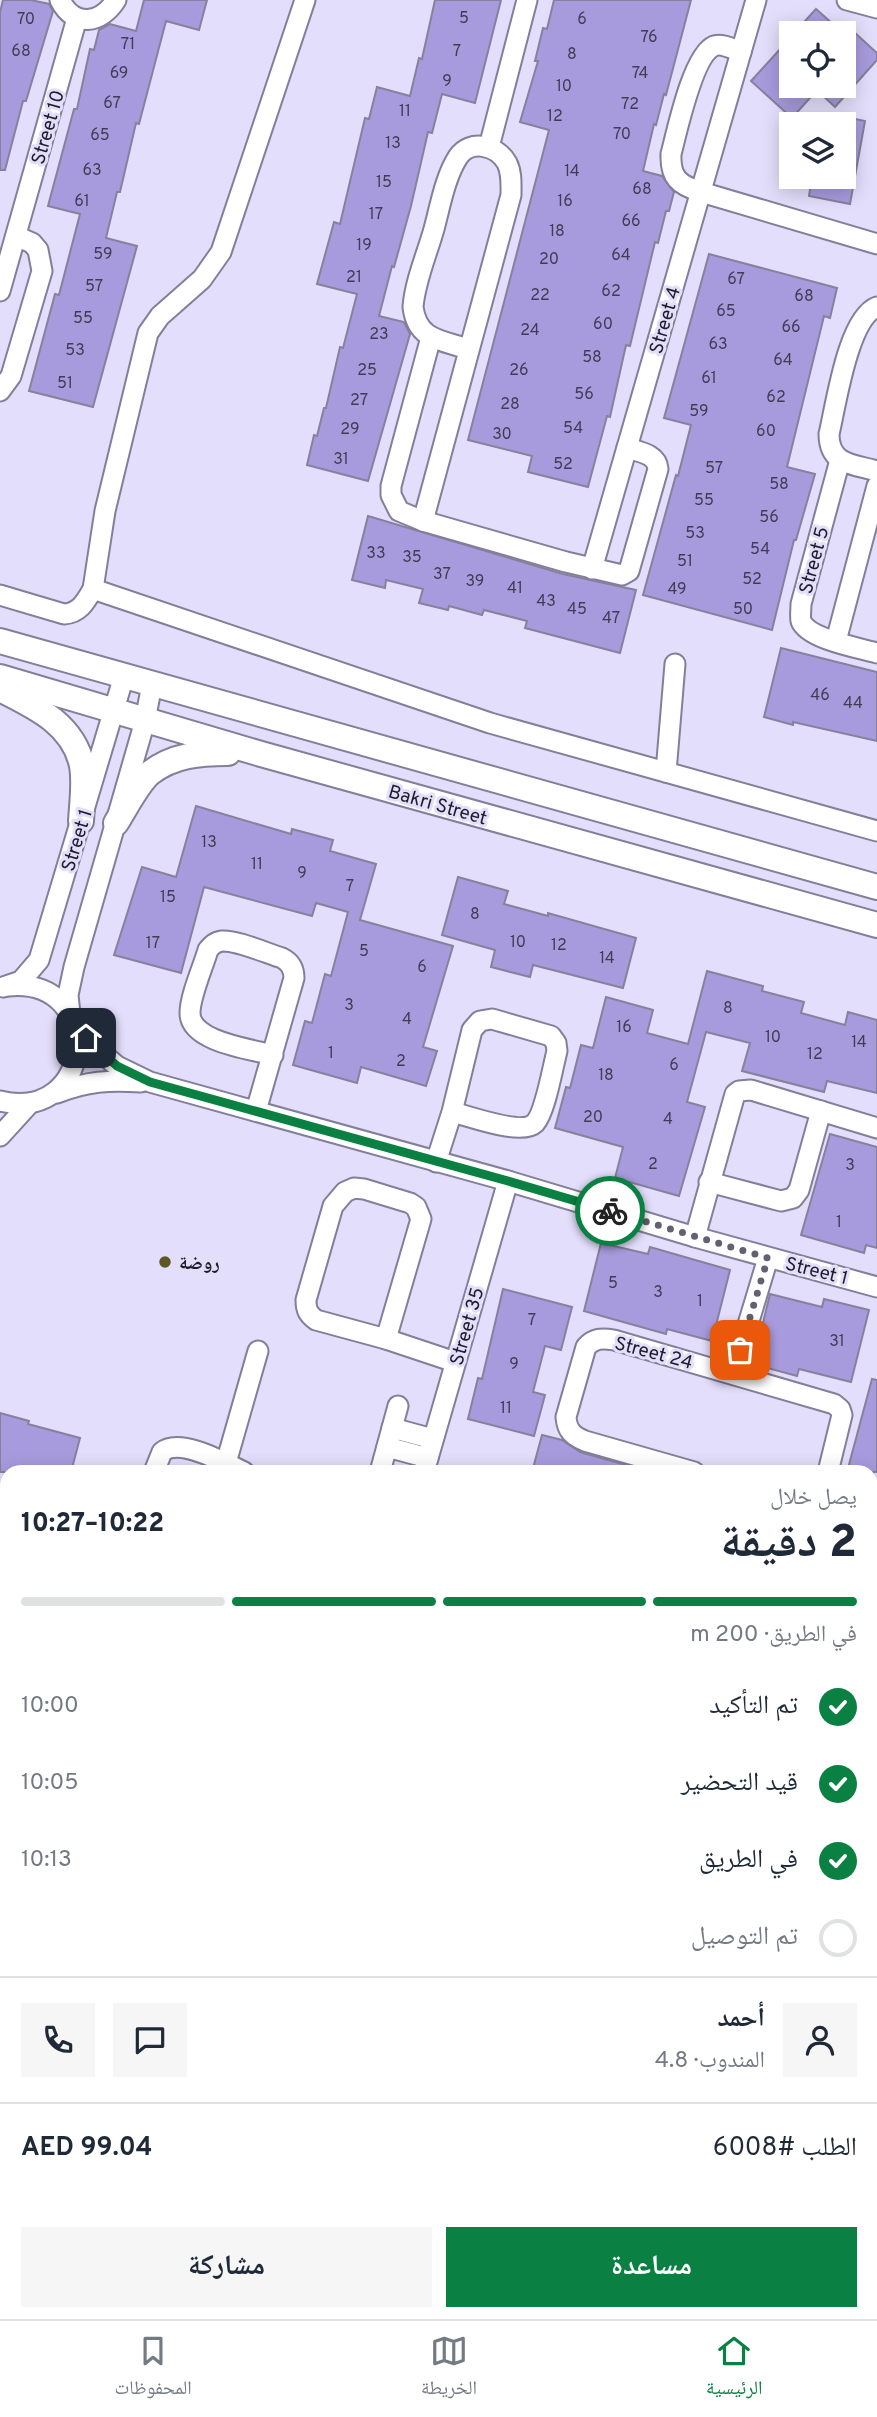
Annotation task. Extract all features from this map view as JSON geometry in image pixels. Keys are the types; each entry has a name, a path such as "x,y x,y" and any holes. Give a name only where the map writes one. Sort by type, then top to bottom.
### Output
{"main road":[{"name":"Bakri Street","path":"0,641 877,887"},
{"name":"Bakri Street","path":"0,677 261,754 877,925"},
{"path":"0,689 46,713 69,735 82,765 81,821"},
{"path":"116,823 149,774 176,758 204,753 261,754"}],"street":[{"path":"60,0 69,13 77,18 93,20 102,16 116,0"},
{"path":"0,595 64,614 73,613 84,604 93,589 105,511 148,333 160,316 202,279 221,252 305,0"},
{"path":"489,147 527,0"},
{"name":"Street 4","path":"592,569 756,0"},
{"path":"847,0 877,9"},
{"name":"Street 10","path":"0,291 77,18"},
{"path":"741,52 720,45 713,46 697,63 671,153 671,163 677,179 683,186 701,192 877,244"},
{"path":"423,521 511,195 511,174 507,162 489,147 481,146 465,150 457,158 448,180 413,307 417,324 423,332 430,337 468,349"},
{"path":"0,391 11,376 42,271 38,250 32,243 16,236"},
{"name":"Street 5","path":"877,307 862,319 853,336 829,434 830,448 839,460 801,604 801,620 809,631 877,653"},
{"path":"430,337 391,486 391,495 399,511 423,521 622,575 629,571 657,477 658,463 653,457 627,448"},
{"path":"839,460 877,471"},
{"path":"836,641 877,486"},
{"path":"93,589 489,723 877,831"},
{"path":"666,772 675,664"},
{"name":"Street 1","path":"2,987 21,981 39,960 124,676"},
{"name":"Street 1","path":"152,684 145,721 68,995 72,1019 98,1050 117,1066 150,1082 877,1287"},
{"path":"256,1111 273,1055 294,978 292,967 282,958 231,943 222,941 212,944 190,1011 193,1025 205,1036 273,1055"},
{"path":"2,987 22,985 41,989 57,999 72,1019 78,1045 75,1065 65,1082 50,1096"},
{"path":"436,1162 452,1112 472,1030 480,1021 492,1019 551,1035 557,1051 541,1115 533,1125 520,1129 452,1112"},
{"name":"Street 1","path":"30,1103 82,1083 113,1080 150,1082"},
{"path":"695,1237 709,1182 738,1091 751,1090 877,1128"},
{"path":"0,1101 30,1103"},
{"path":"0,1136 30,1103"},
{"path":"709,1182 781,1201 793,1198 799,1189 821,1111"},
{"name":"Street 35","path":"428,1456 508,1181"},
{"path":"387,1339 421,1219 410,1203 354,1188 345,1192 333,1206 306,1300 310,1315 316,1320 387,1339 456,1362"},
{"path":"733,1374 768,1258"},
{"name":"Street 24","path":"669,1465 585,1441 567,1426 566,1417 586,1347 591,1341 614,1340 827,1400 840,1409 841,1423 830,1465"},
{"path":"235,1465 258,1351"},
{"path":"382,1465 398,1406"},
{"path":"390,1437 428,1456"},
{"path":"157,1465 162,1452 173,1447 209,1455 231,1465"}],"building":[{"path":"3,0 31,0 49,4 53,11 26,101 23,101 5,170 0,170 0,12"},
{"path":"144,0 207,0 199,30 166,21 139,124 136,123 106,238 137,246 93,407 29,391 55,294 59,295 80,214 48,206 74,109 77,109 90,49 94,50 99,30 110,24 136,31"},
{"path":"435,0 501,0 475,103 442,94 432,133 428,132 411,206 379,316 404,322 410,334 368,481 307,465 314,435 317,436 326,408 340,347 343,348 357,294 317,284 334,222 340,224 365,118 369,119 377,87 410,96 419,58 422,59"},
{"path":"554,0 691,0 666,95 664,94 656,125 654,124 643,171 662,176 674,192 658,243 655,242 630,346 626,345 610,417 607,416 588,487 528,472 532,456 468,440 549,130 520,122 538,61 535,61 543,28 547,29"},
{"path":"816,9 830,21 805,21"},
{"path":"856,34 877,53 877,60 856,84"},
{"path":"779,50 779,98 810,98 797,112 785,112 751,81"},
{"path":"825,98 843,98 835,107"},
{"path":"856,119 865,121 856,171"},
{"path":"810,189 853,189 850,204 809,196"},
{"path":"709,254 837,288 830,318 824,316 787,467 815,474 794,540 772,630 643,595 691,425 664,418"},
{"path":"368,516 563,574 636,590 620,653 525,628 527,621 484,610 482,615 449,606 448,610 419,603 423,589 386,580 385,588 352,580"},
{"path":"781,648 877,672 877,741 764,717"},
{"path":"196,806 291,834 292,829 333,840 330,851 376,864 360,920 453,946 423,1047 437,1051 426,1086 361,1067 357,1083 293,1065 305,1021 312,1023 325,974 331,976 348,912 316,903 312,916 204,887 181,973 114,955 142,867 176,877"},
{"path":"458,877 508,891 504,904 548,916 548,913 636,938 623,988 533,965 530,977 491,967 495,950 442,935"},
{"path":"707,971 763,986 762,991 804,1002 801,1013 845,1025 848,1012 877,1020 877,1093 827,1081 824,1092 742,1071 750,1043 706,1032 687,1102 705,1107 679,1196 615,1178 623,1147 555,1128 566,1087 570,1088 581,1045 593,1048 606,997 653,1010 647,1033 688,1044"},
{"path":"830,1134 877,1147 877,1248 866,1245 864,1253 801,1235"},
{"path":"601,1243 648,1254 650,1247 730,1270 712,1341 667,1329 666,1334 584,1311"},
{"path":"503,1289 572,1307 561,1350 545,1346 533,1392 545,1395 534,1436 468,1419 478,1378 482,1379"},
{"path":"770,1294 822,1307 824,1299 869,1310 851,1382 799,1369 797,1376 753,1364"},
{"path":"872,1379 877,1380 877,1465 849,1465"},
{"path":"0,1413 29,1421 28,1424 80,1438 73,1465 0,1465"},
{"path":"542,1435 562,1440 580,1452 626,1465 534,1465"}],"way so far":[{"path":"610,1211 768,1258 740,1350"}],"place":[{"name":"روضة","path":"165,1262"}],"route":[{"path":"86,1038 117,1066 150,1082 610,1211"}]}
